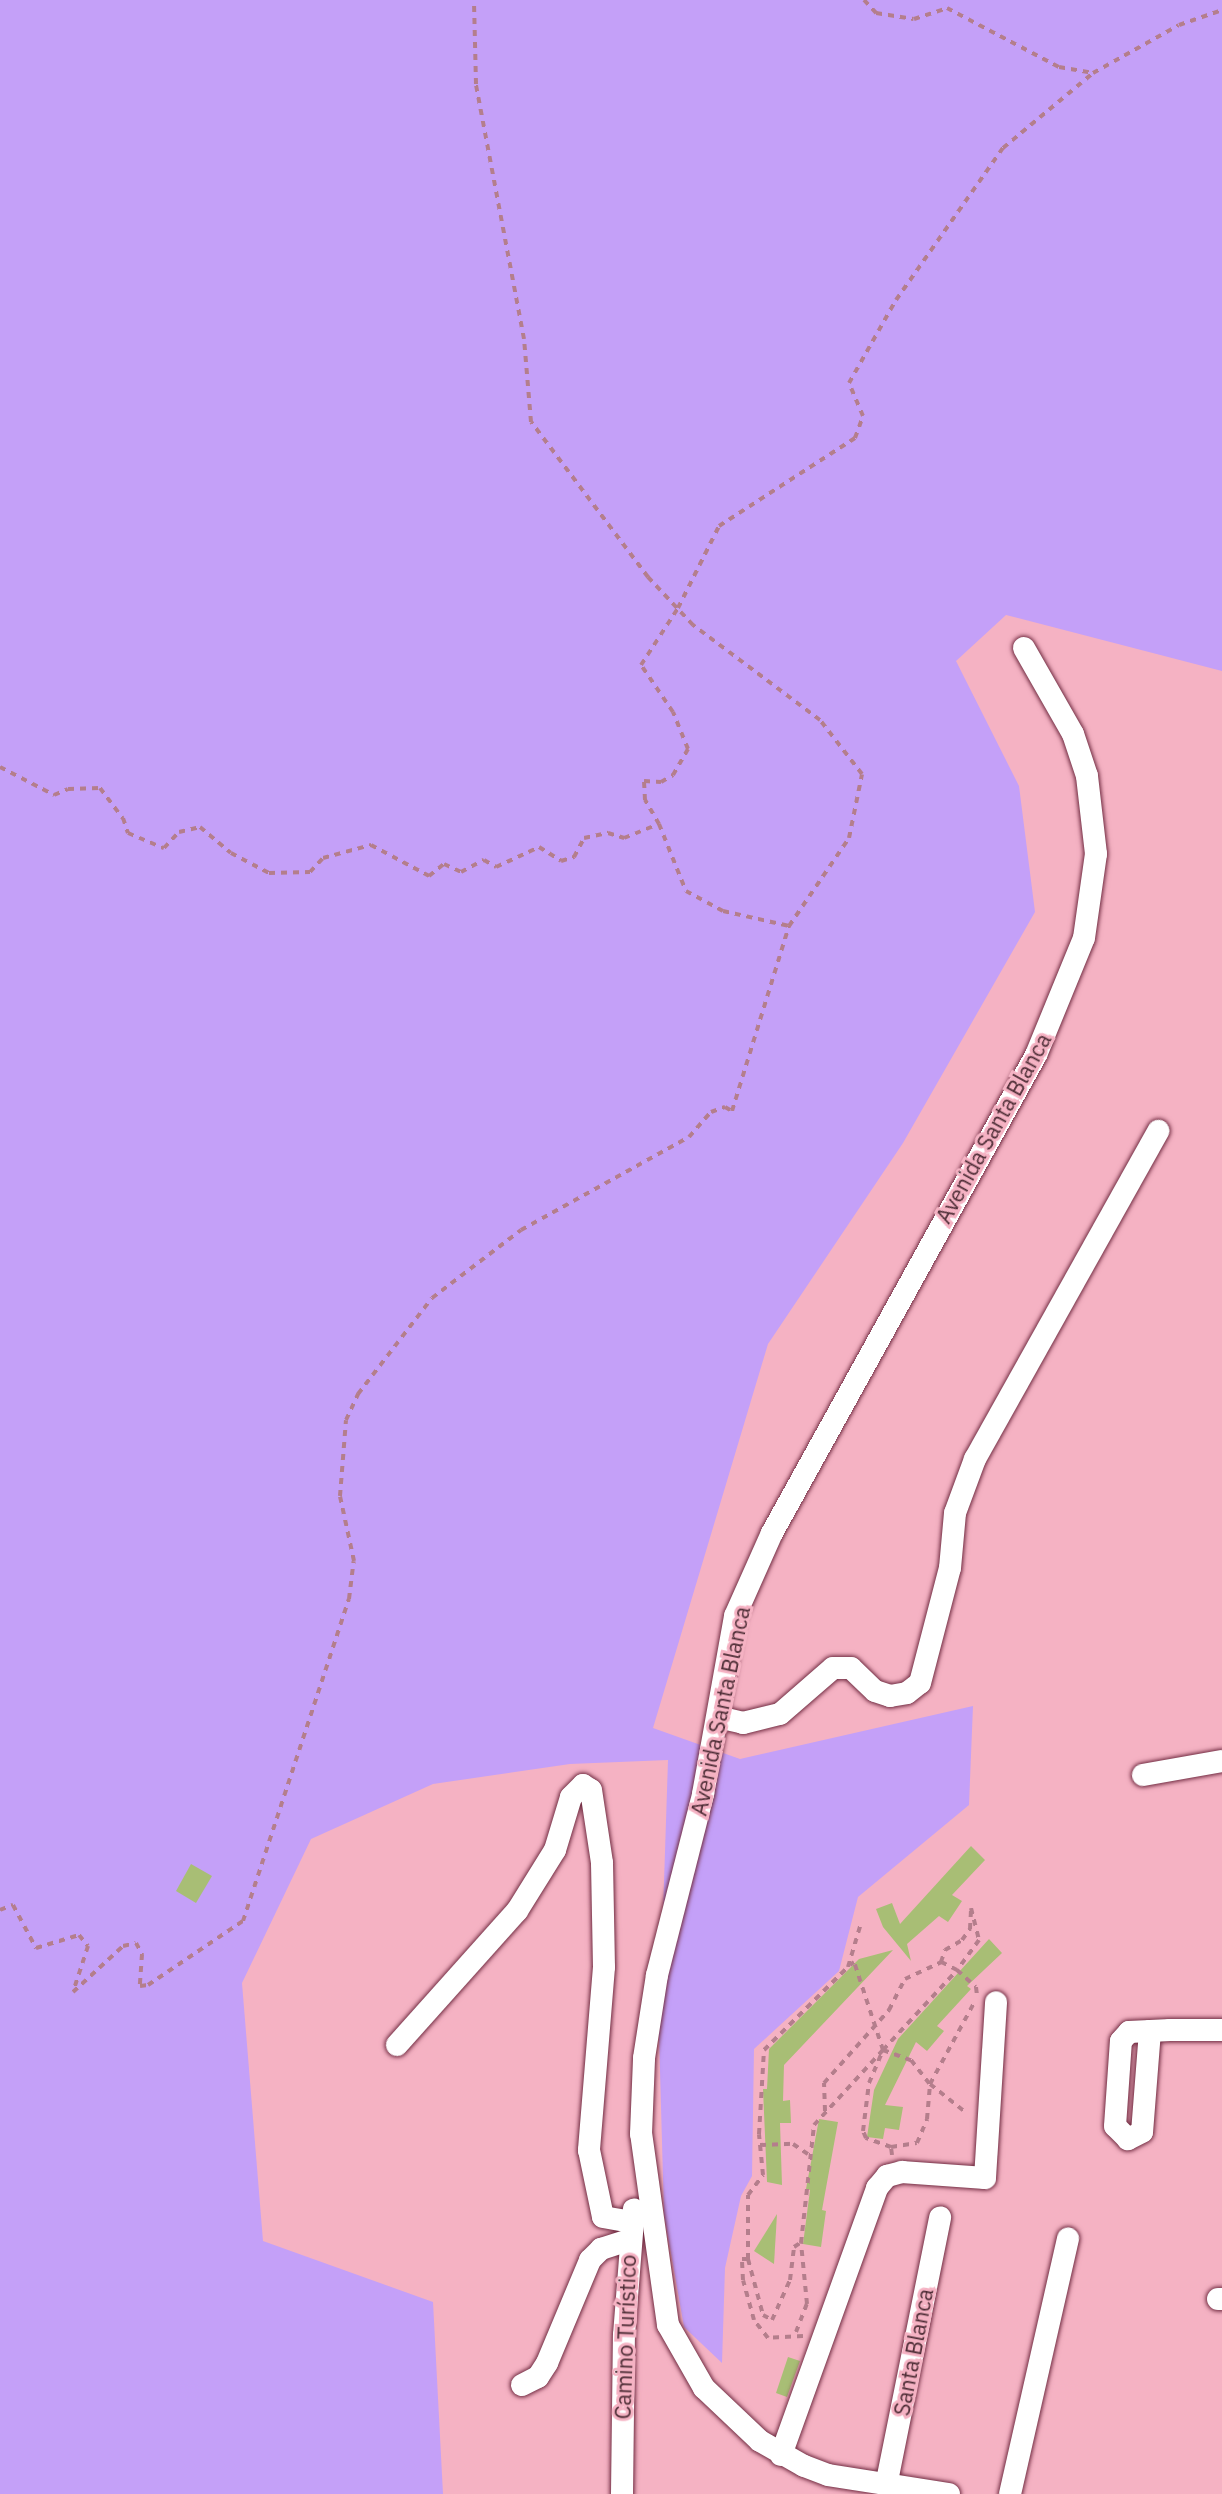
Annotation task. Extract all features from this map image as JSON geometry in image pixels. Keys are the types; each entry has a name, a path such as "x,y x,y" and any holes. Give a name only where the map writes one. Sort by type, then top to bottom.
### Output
{"street":[{"name":"Avenida Santa Blanca","path":"949,2494 828,2475 781,2455 721,2408 678,2347 668,2325 641,2134 654,1989 718,1717 735,1616 772,1533 1036,1055 1084,938 1096,854 1091,797 1073,734 1024,648"},
{"path":"718,1717 743,1723 780,1714 833,1668 851,1668 875,1691 890,1696 907,1693 920,1683 950,1568 955,1513 975,1459 1158,1131"},
{"path":"1143,1775 1222,1761"},
{"path":"397,2045 517,1911 555,1850 571,1797 583,1785 591,1790 602,1863 604,1967 589,2150 603,2217 629,2231 590,2260 547,2363 538,2377 522,2385"},
{"path":"781,2455 877,2188 894,2174 985,2178 996,2002"},
{"path":"1150,2031 1222,2030"},
{"name":"Camino Turístico","path":"622,2494 629,2231 646,2183"},
{"name":"Santa Blanca","path":"886,2486 940,2217"},
{"path":"1010,2494 1068,2239"}],"path":[{"path":"0,1910 13,1905 36,1948 79,1935 88,1946 73,1992 123,1946 136,1943 142,1954 140,1986 148,1985 243,1921 349,1599 354,1561 340,1496 346,1420 358,1394 432,1298 521,1230 689,1137 711,1112 725,1107 732,1111 789,926 849,838 862,774 820,720 678,608 531,422 524,339 476,84 474,0"},
{"path":"864,0 876,13 914,19 947,8 1059,67 1093,73"},
{"path":"789,926 723,911 686,891 659,824 645,800 644,781 661,782 673,775 688,749 673,712 641,665 678,608 719,526 855,438 863,416 849,383 896,300 1003,148 1093,73 1179,25 1222,10"},
{"path":"0,767 54,795 68,789 100,788 123,818 128,833 164,848 179,832 200,827 231,853 269,873 310,872 323,858 371,845 429,876 444,864 461,872 484,860 496,867 539,847 561,861 574,857 584,838 608,833 624,838 659,824"},
{"path":"795,2333 807,2304 801,2243 808,2154 814,2125 957,1970 979,1940 971,1908 970,1929 945,1950 941,1962 905,1979 889,2010 874,2021 859,2047 824,2083 825,2112"},
{"path":"848,1967 861,1923"},
{"path":"801,2243 794,2247 790,2280 772,2320 763,2315 748,2259 748,2195 763,2175 760,2145 764,2050 854,1962 883,2050 869,2083 863,2131 866,2138 891,2147 917,2143 927,2119 930,2084 977,1997 976,1987 957,1970 941,1962"},
{"path":"883,2050 911,2060 930,2084 964,2111"},
{"path":"760,2145 793,2144 808,2154"},
{"path":"891,2147 894,2174"},
{"path":"748,2259 742,2259 743,2280 754,2320 768,2338 795,2333 819,2344"}],"shaded area":[{"path":"0,0 1222,0 1222,671 1006,615 956,661 1019,786 1035,912 903,1143 768,1344 653,1728 740,1759 973,1706 969,1805 858,1897 839,1971 754,2049 752,2176 741,2196 725,2268 722,2363 684,2327 664,2214 659,2035 668,1760 570,1764 433,1784 311,1839 242,1983 263,2241 433,2302 443,2494 0,2494"}],"building":[{"path":"971,1846 985,1860 952,1895 962,1901 948,1922 939,1916 907,1944 911,1961 883,1927 876,1909 892,1903 900,1924"},
{"path":"191,1864 212,1876 196,1903 176,1891"},
{"path":"989,1939 1002,1953 967,1986 971,1989 937,2026 944,2031 927,2051 916,2042 885,2105 903,2107 899,2130 885,2128 883,2139 867,2137 874,2090 898,2039"},
{"path":"893,1950 784,2065 783,2101 790,2100 791,2123 780,2123 782,2185 767,2182 763,2089 767,2089 769,2049 859,1959"},
{"path":"819,2119 838,2122 822,2210 826,2211 821,2247 803,2244 810,2190 806,2189"},
{"path":"777,2214 774,2264 754,2251"},
{"path":"788,2357 800,2361 787,2397 776,2393"}]}
